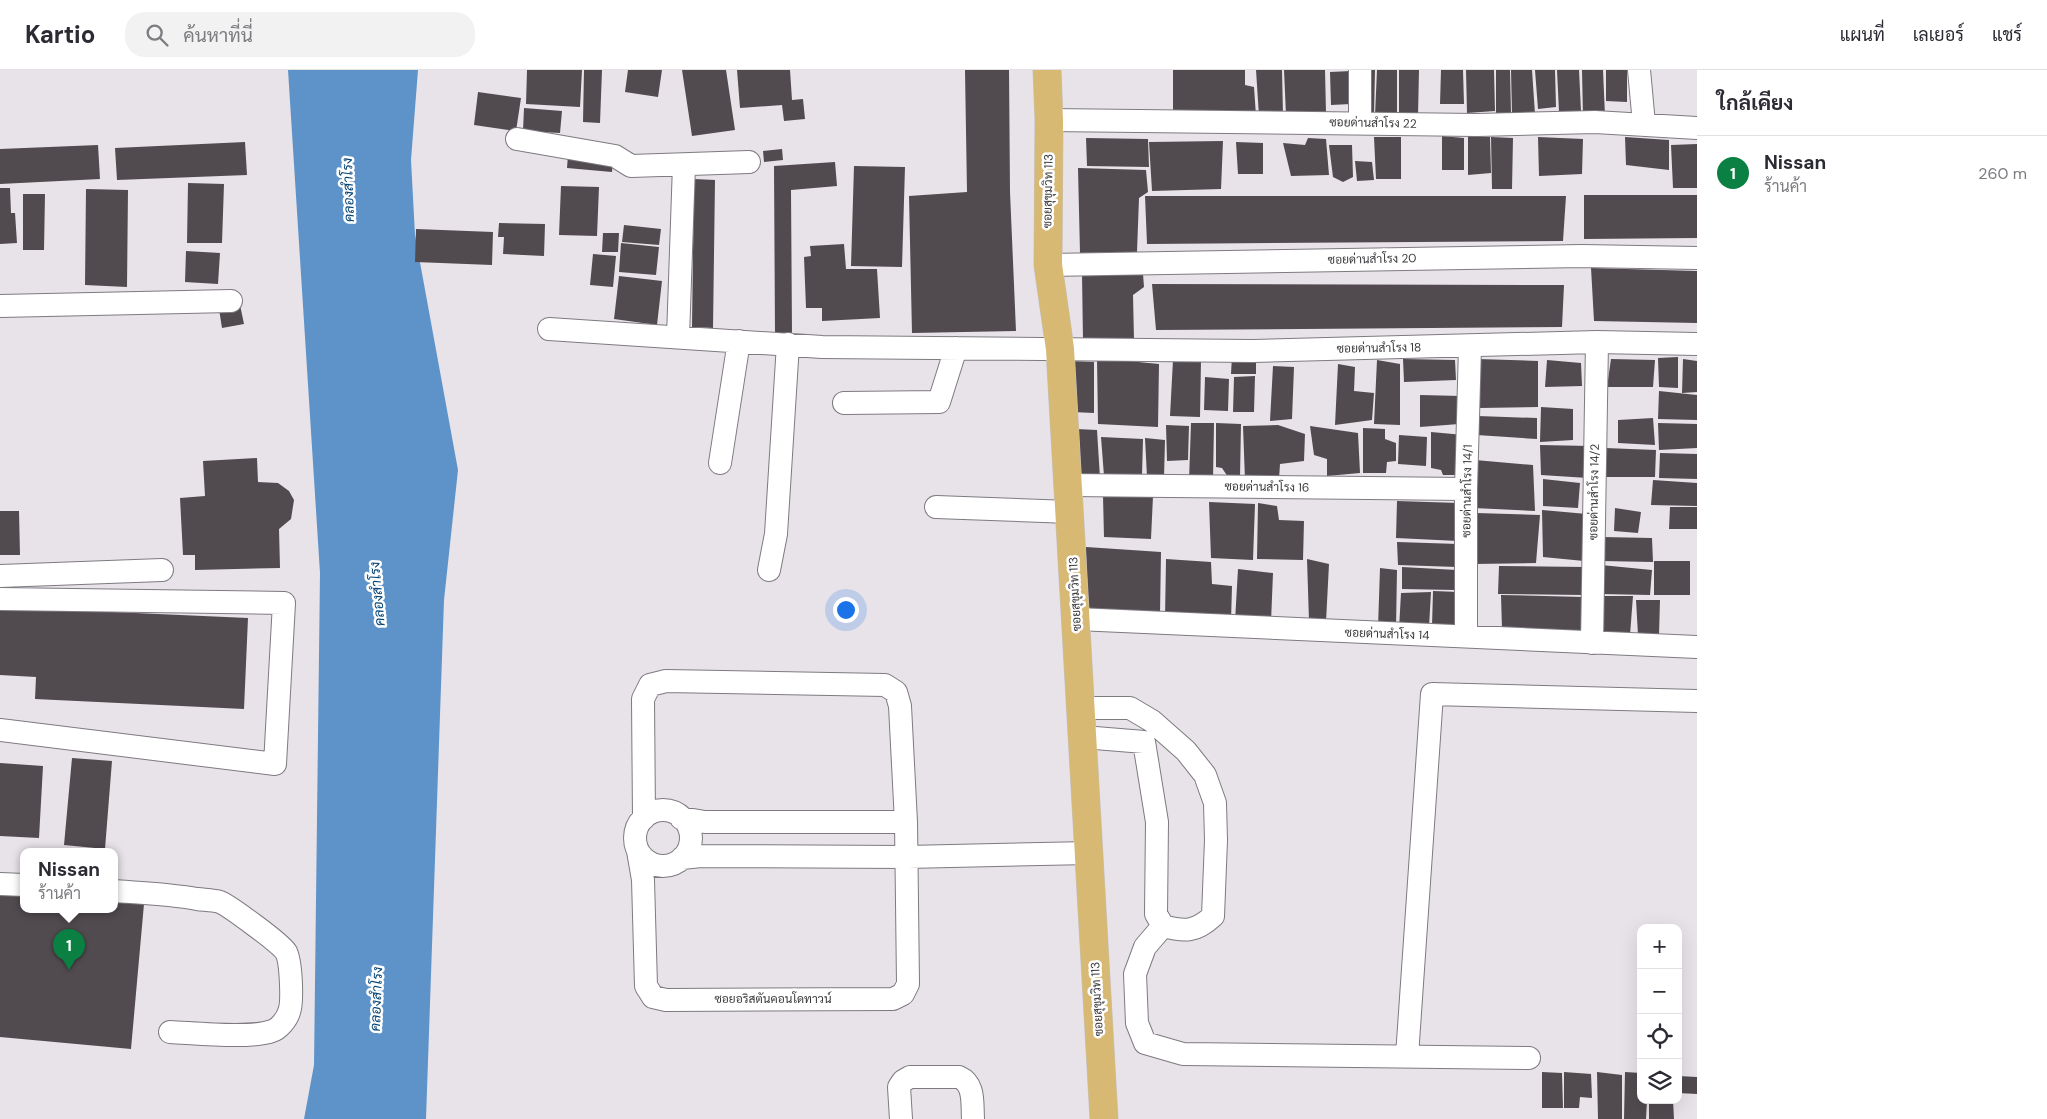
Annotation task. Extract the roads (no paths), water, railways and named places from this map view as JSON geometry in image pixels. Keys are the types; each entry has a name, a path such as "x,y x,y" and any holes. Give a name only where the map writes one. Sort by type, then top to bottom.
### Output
{"main road":[{"name":"ซอยสุขุมวิท 113","path":"1046,70 1049,120 1048,265 1060,349 1069,485 1104,1119"}],"street":[{"path":"1360,70 1360,123"},
{"path":"1639,70 1644,124"},
{"name":"ซอยด่านสำโรง 22","path":"1049,120 1477,125 1595,122 1697,128"},
{"path":"517,139 615,156 631,166 749,162"},
{"path":"678,337 684,164"},
{"name":"ซอยด่านสำโรง 20","path":"1048,265 1582,256 1697,258"},
{"path":"0,306 232,301"},
{"name":"ซอยด่านสำโรง 18","path":"549,329 822,347 1253,351 1597,342 1697,344"},
{"path":"720,463 739,341"},
{"name":"ซอยด่านสำโรง 14/2","path":"1592,643 1597,342"},
{"path":"769,570 776,534 788,344"},
{"name":"ซอยด่านสำโรง 14/1","path":"1466,636 1466,489 1470,346"},
{"path":"844,404 939,402 956,348"},
{"name":"ซอยด่านสำโรง 16","path":"1069,485 1466,489"},
{"path":"936,507 1070,512"},
{"path":"0,576 162,570"},
{"path":"0,599 284,603 274,764 0,730"},
{"name":"ซอยด่านสำโรง 14","path":"1077,619 1404,636 1466,636 1697,647"},
{"name":"ซอยอริสตันคอนโดทาวน์","path":"666,681 885,685 896,692 900,706 906,822 908,984 903,994 893,999 666,1000 653,997 646,986 643,880 635,842 635,833 638,825 644,818 643,699 650,685 666,681"},
{"path":"1407,1056 1432,694 1697,701"},
{"path":"1081,708 1130,708 1152,720 1186,751 1205,775 1215,803 1216,840 1213,916 1202,927 1179,930 1163,926 1156,914 1157,822 1144,742 1082,737"},
{"path":"644,818 660,810 677,814 682,818 689,828 690,837 690,846 682,858"},
{"path":"682,818 704,822 906,822"},
{"path":"638,851 644,859 661,866 670,865 682,858 701,856 906,857 1089,853"},
{"path":"0,884 20,885"},
{"path":"118,891 174,895 221,902 252,922 267,936 281,945 286,952 291,966 290,1011 285,1021 274,1031 250,1034 170,1032"},
{"path":"1163,926 1145,947 1136,974 1137,1023 1145,1043 1183,1054 1528,1058"},
{"path":"901,1119 898,1087 910,1077 959,1077 966,1080 971,1089 973,1119"}],"water":[{"name":"คลองสำโรง","path":"288,70 418,70 411,160 415,235 458,470 444,600 426,1119 304,1119 314,1065 320,573"}],"place":[{"name":"Nissan","path":"69,970"}]}
